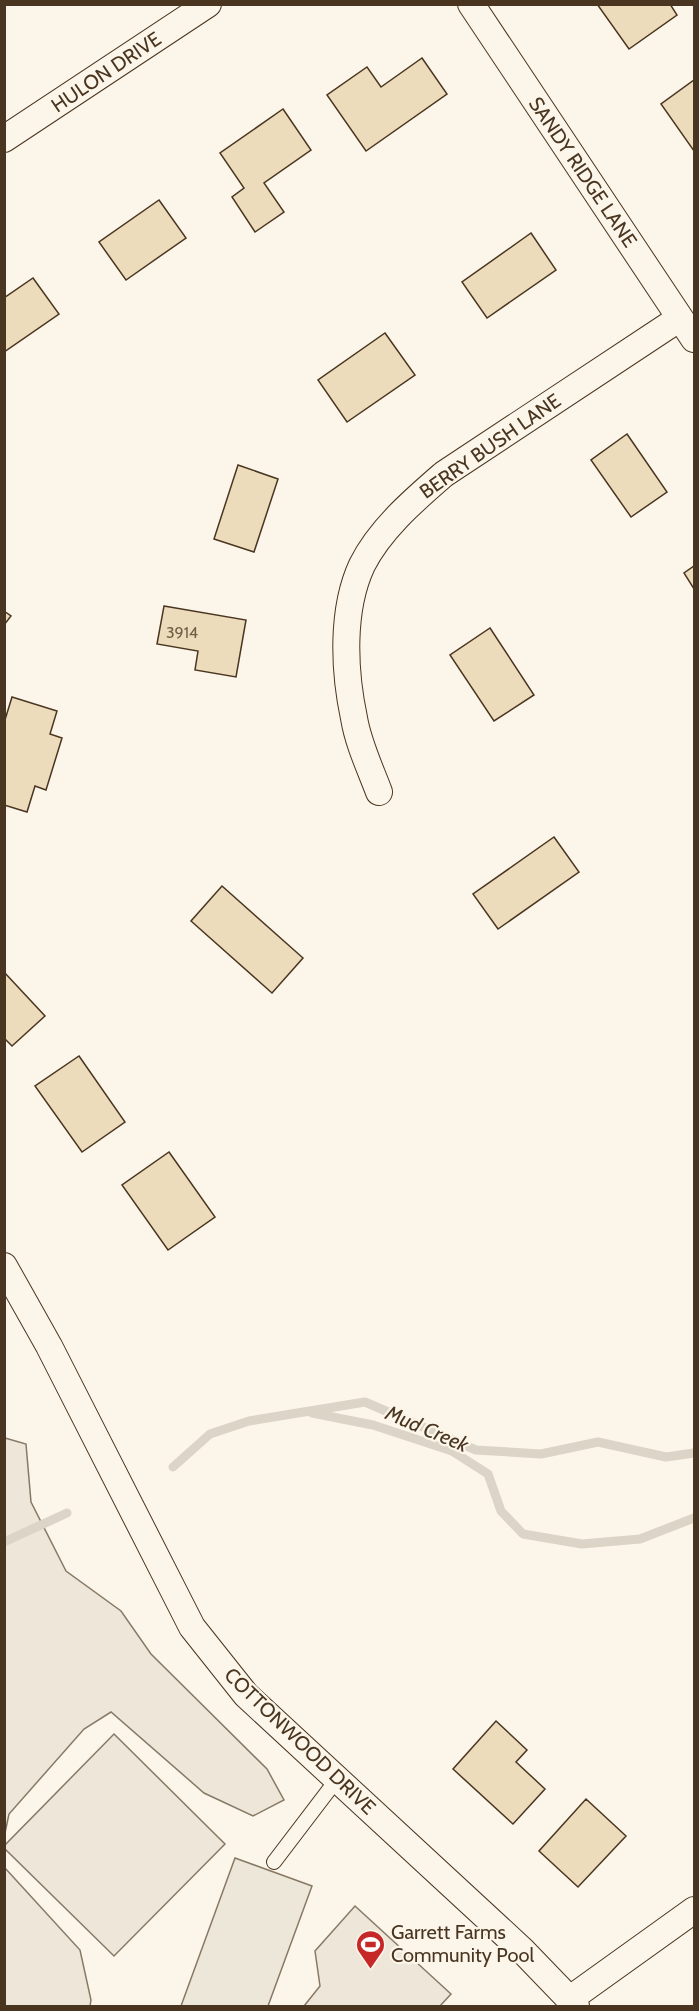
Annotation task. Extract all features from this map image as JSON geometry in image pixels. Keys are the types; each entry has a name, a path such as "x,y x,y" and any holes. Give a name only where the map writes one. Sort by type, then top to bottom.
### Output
{"street":[{"name":"HULON DRIVE","path":"4,139 208,4"},
{"name":"SANDY RIDGE LANE","path":"471,4 694,339"},
{"name":"BERRY BUSH LANE","path":"378,792 354,720 348,680 348,628 354,588 362,566 379,539 416,498 444,474 680,318"},
{"name":"COTTONWOOD DRIVE","path":"4,1266 49,1346 192,1627 246,1695 338,1778 573,2003"},
{"path":"573,2003 694,1910"}],"lane":[{"path":"274,1862 338,1778"}],"shaded area":[{"path":"5,1438 26,1444 31,1502 66,1571 121,1611 151,1654 267,1769 284,1800 253,1816 204,1793 111,1712 84,1729 9,1814 5,1833"},
{"path":"114,1734 225,1844 114,1956 4,1848"},
{"path":"235,1858 312,1886 268,2006 181,2006"},
{"path":"5,1868 80,1950 91,2000 90,2006 5,2006"},
{"name":"Garrett Farms Community Pool","path":"355,1906 451,1994 440,2006 304,2006 320,1986 315,1951"}],"building":[{"path":"597,4 670,4 677,15 629,49"},
{"path":"422,58 447,94 366,151 327,95 367,67 381,87"},
{"path":"694,80 694,151 661,104"},
{"path":"283,109 311,150 264,183 284,212 255,232 232,197 244,188 220,153"},
{"path":"159,200 186,238 126,280 99,242"},
{"path":"531,233 556,270 487,318 462,282"},
{"path":"33,278 59,314 4,352 4,298"},
{"path":"385,333 415,375 347,422 318,380"},
{"path":"627,434 667,492 631,517 591,460"},
{"path":"238,465 278,479 254,552 214,539"},
{"path":"694,566 694,589 684,573"},
{"path":"164,606 246,620 236,677 195,670 198,651 157,644"},
{"path":"4,611 11,616 4,625"},
{"path":"490,628 534,695 494,721 450,655"},
{"path":"12,697 57,711 50,734 62,738 46,790 35,786 27,812 4,805 4,723"},
{"path":"554,837 579,872 498,929 473,894"},
{"path":"222,886 303,958 272,993 191,921"},
{"path":"4,972 45,1016 12,1046 4,1038"},
{"path":"79,1056 125,1122 82,1152 35,1086"},
{"path":"169,1152 215,1217 168,1250 122,1185"},
{"path":"496,1721 527,1750 516,1762 545,1789 513,1824 453,1769"},
{"path":"586,1799 626,1836 578,1887 539,1851"}],"waterway":[{"name":"Mud Creek","path":"173,1467 210,1434 249,1421 365,1402 476,1450 541,1454 598,1442 666,1457 694,1453"},
{"path":"312,1413 373,1425 452,1451 488,1474 501,1511 523,1534 582,1544 640,1539 694,1518"},
{"name":"Mud Creek","path":"4,1542 67,1513"}],"place":[{"name":"Garrett Farms Community Pool","path":"370,1970"}]}
